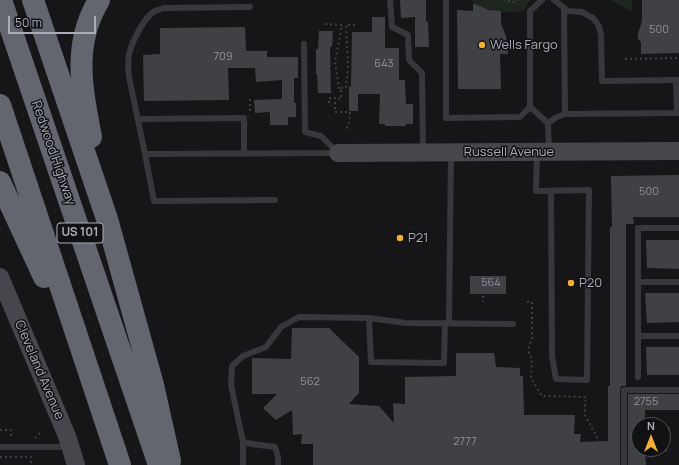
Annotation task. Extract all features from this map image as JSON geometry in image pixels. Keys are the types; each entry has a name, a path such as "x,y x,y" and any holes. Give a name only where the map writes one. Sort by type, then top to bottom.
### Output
{"highway":[{"name":"Redwood Highway","path":"1,0 159,465"},
{"path":"33,0 107,219 154,385 171,465"},
{"path":"99,0 92,12 85,30 81,54 81,76 107,219"},
{"name":"US 101","path":"0,105 120,465"},
{"path":"0,182 39,265 68,333 120,465"}],"street":[{"name":"Russell Avenue","path":"338,153 679,151"},
{"name":"Cleveland Avenue","path":"0,276 76,465"}],"lane":[{"path":"390,0 392,27 408,36 409,60 422,73 423,153"},
{"path":"446,0 446,118 520,117 530,107 530,11 542,0"},
{"path":"551,191 552,356 556,379 587,380 589,190 536,191 548,123 565,114 677,113 677,80 602,81 601,35 598,26 593,18 582,12 568,11 554,0"},
{"path":"250,7 164,8 154,11 145,21 135,38 131,49 128,66 129,77 154,201 275,200"},
{"path":"564,8 565,114"},
{"path":"304,44 305,132 321,136 338,153"},
{"path":"530,107 548,123"},
{"path":"138,119 244,118 244,154"},
{"path":"369,318 370,362 444,363 447,323 451,152"},
{"path":"145,154 338,153"},
{"path":"638,377 638,228 679,228"},
{"path":"638,282 679,282"},
{"path":"243,465 243,442 231,385 232,366 243,356 266,347 281,327 299,317 369,318 406,324 513,324"},
{"path":"638,336 679,336"},
{"path":"624,465 624,390 679,390"},
{"path":"243,442 275,447 278,465"},
{"path":"0,448 70,447"}],"path":[{"path":"503,0 515,2 518,0"},
{"path":"325,24 358,25"},
{"path":"329,103 329,98 342,99 342,88 339,88 335,62 342,25"},
{"path":"342,88 346,88 348,65 346,25"},
{"path":"624,59 679,58"},
{"path":"335,98 335,112 350,112 349,124 346,130"},
{"path":"249,100 250,114"},
{"path":"483,296 483,302"},
{"path":"0,430 11,430 11,439"},
{"path":"35,438 41,432"},
{"path":"598,439 600,465"},
{"path":"0,457 31,457 31,465"}],"shaded area":[{"path":"471,0 532,0 527,4 524,11 511,12 496,11 481,7"},
{"path":"611,0 632,0 632,12"}],"building":[{"path":"400,0 426,0 426,22 428,21 429,47 415,47 415,17 401,18"},
{"path":"642,0 679,0 679,53 641,54 641,42 638,39 638,34 642,21"},
{"name":"Wells Fargo","path":"473,3 489,10 501,11 501,24 506,36 508,54 500,54 501,89 458,89 457,10 473,11"},
{"path":"372,17 385,17 385,48 399,48 399,80 405,80 406,104 413,104 413,124 406,124 406,126 385,126 385,124 379,124 380,94 358,94 358,111 349,111 352,32 372,32"},
{"path":"245,27 246,51 267,51 267,57 298,57 298,78 294,78 294,103 296,103 296,117 288,117 288,125 270,125 270,112 255,113 254,100 282,99 282,80 256,82 255,68 228,68 229,100 144,101 143,55 160,54 160,28"},
{"path":"319,31 333,31 332,47 330,47 331,93 318,93 316,49 318,49"},
{"path":"679,175 679,217 633,217 634,224 626,224 626,386 621,386 620,390 620,465 313,465 313,444 301,444 302,434 293,435 292,410 276,420 263,408 277,394 252,394 252,358 291,359 292,328 329,328 359,357 359,393 349,404 379,406 394,423 393,403 405,404 405,377 456,376 456,353 494,353 496,367 520,368 520,376 523,376 524,415 575,415 574,434 581,434 580,442 608,441 608,386 610,386 610,227 612,227 611,176"},
{"path":"646,240 679,240 679,269 647,268"},
{"path":"470,276 506,276 506,294 470,294"},
{"path":"645,293 679,293 679,322 647,323"},
{"path":"646,347 679,347 679,375 647,375"},
{"path":"628,394 679,394 679,410 645,410 645,417 631,417 631,457 646,457 646,465 628,465"}],"place":[{"name":"Wells Fargo","path":"482,45"},
{"name":"P21","path":"400,238"},
{"name":"P20","path":"571,283"}]}
